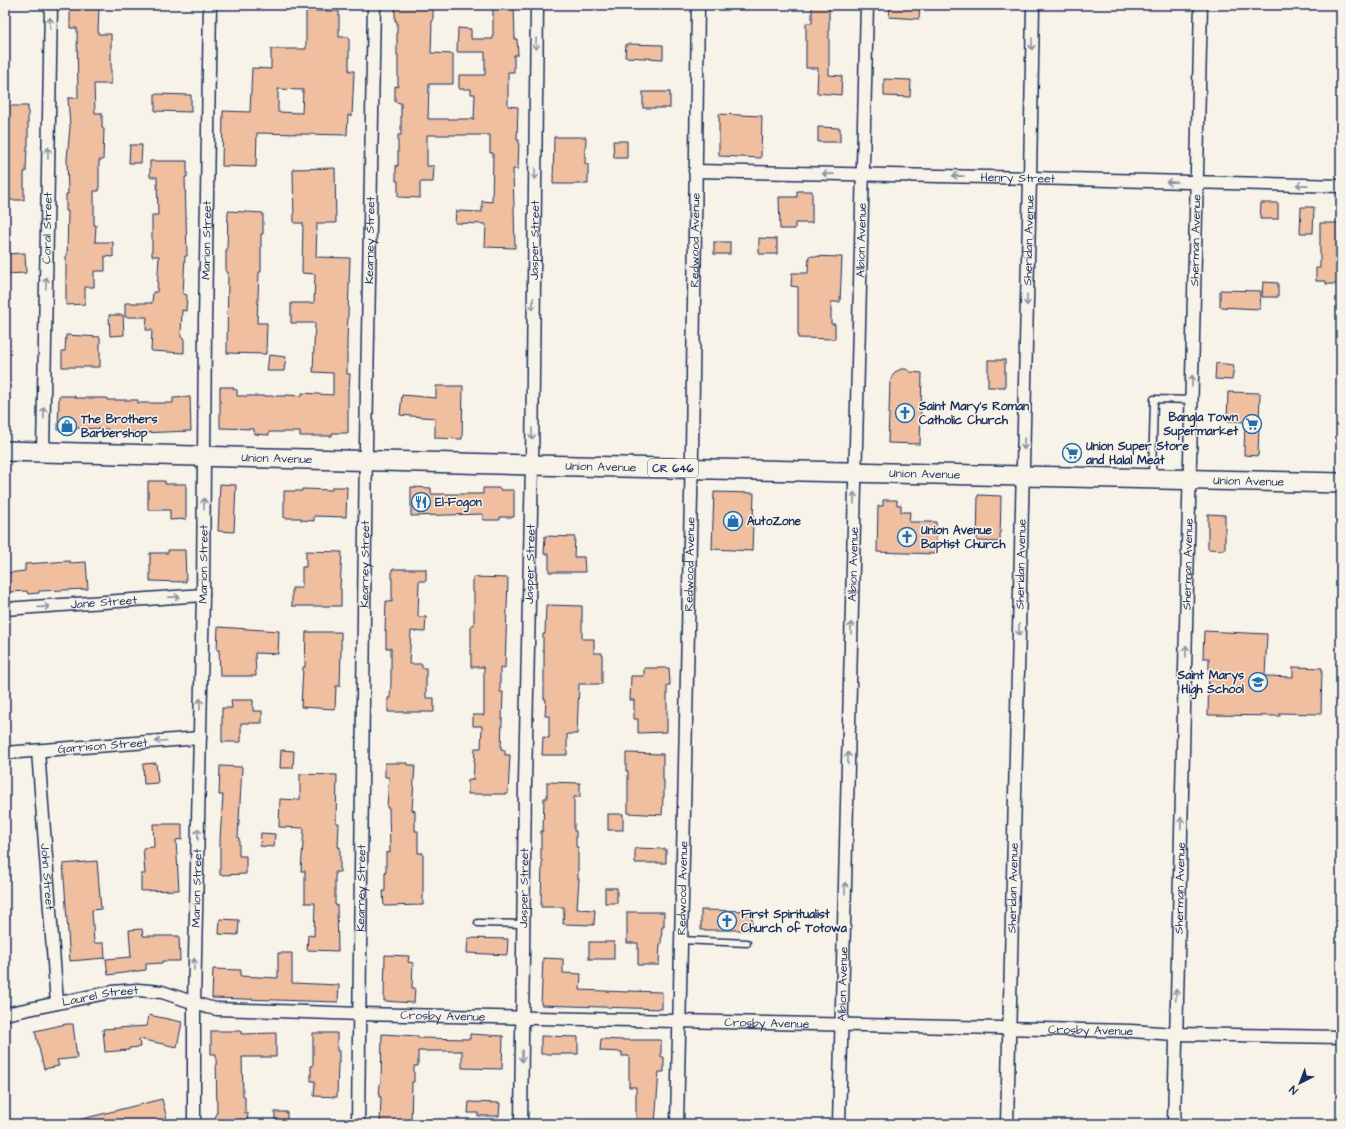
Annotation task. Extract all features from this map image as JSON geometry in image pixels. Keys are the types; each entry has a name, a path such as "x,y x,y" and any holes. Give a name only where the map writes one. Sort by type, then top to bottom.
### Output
{"main road":[{"name":"Union Avenue","path":"5,451 532,465 1341,483"}],"street":[{"name":"Coral Street","path":"43,452 51,5"},
{"name":"Marion Street","path":"194,1124 194,1003 203,596 205,324 210,5"},
{"name":"Kearney Street","path":"358,1124 366,461 374,5"},
{"name":"Jasper Street","path":"521,1124 523,924 532,465 537,5"},
{"name":"Redwood Avenue","path":"677,1124 691,468 698,5"},
{"name":"Albion Avenue","path":"839,1124 864,174 867,5"},
{"name":"Sheridan Avenue","path":"1007,1124 1033,5"},
{"name":"Sherman Avenue","path":"1174,1124 1201,5"},
{"name":"Henry Street","path":"695,171 1341,186"},
{"name":"Jane Street","path":"5,609 203,596"},
{"name":"Garrison Street","path":"5,753 200,738"},
{"name":"John Street","path":"38,751 57,1003"},
{"name":"Laurel Street","path":"5,1014 111,992 138,990 162,992 194,1003"},
{"name":"Crosby Avenue","path":"194,1003 218,1009 360,1014 1010,1028 1131,1031 1175,1034 1341,1037"}],"lane":[{"path":"1152,478 1154,399 1192,400"},
{"path":"478,923 523,924"},
{"path":"681,940 747,943"}],"building":[{"path":"70,5 99,5 98,34 111,34 111,84 94,84 95,113 102,113 102,128 104,129 103,160 99,160 99,191 94,191 94,225 96,225 95,242 113,242 113,257 105,256 105,271 94,271 94,287 85,287 85,304 66,305 68,211 66,211 66,194 68,194 67,159 70,127 68,98 78,98 77,28 70,28"},
{"path":"395,5 423,5 423,7 433,7 431,53 453,54 453,84 429,84 428,119 474,119 475,94 471,94 471,89 459,89 459,75 485,75 485,52 457,52 458,28 471,29 471,39 493,39 493,5 514,5 515,39 517,39 518,55 514,55 514,72 508,72 508,106 518,107 518,169 513,169 515,248 485,247 486,224 455,223 456,211 482,212 482,201 492,202 493,153 490,153 490,135 427,135 427,166 434,166 433,182 420,182 420,198 398,197 396,165 398,166 398,135 401,135 401,103 395,102 395,86 398,87 398,55"},
{"path":"812,5 829,5 829,75 842,76 841,95 817,93 818,68 806,68 806,23 812,23"},
{"path":"890,5 920,5 919,19 889,17"},
{"path":"306,11 339,11 339,37 349,37 349,71 354,71 352,116 348,115 347,135 257,133 256,167 222,166 223,111 250,112 252,68 271,69 271,49 306,49","holes":["278,89 303,90 302,113 278,112"]},
{"path":"626,44 663,45 663,59 625,57"},
{"path":"884,79 911,80 910,97 884,96"},
{"path":"643,92 670,92 670,108 643,108"},
{"path":"155,94 191,95 191,112 155,111"},
{"path":"5,106 28,106 28,146 26,172 24,172 24,200 5,200"},
{"path":"719,114 762,116 761,158 719,156"},
{"path":"818,127 840,128 840,142 818,142"},
{"path":"554,137 586,137 585,164 588,164 588,184 553,184"},
{"path":"613,141 627,141 627,158 614,158"},
{"path":"130,145 142,145 141,163 129,163"},
{"path":"150,161 187,161 187,177 185,177 187,256 185,256 183,294 187,295 186,311 182,310 181,337 184,338 184,353 151,351 152,330 146,330 147,317 125,317 125,303 152,303 153,292 157,292 159,256 152,256 152,215 158,215 157,177 150,177"},
{"path":"335,168 336,223 317,223 316,257 350,258 347,343 347,374 350,374 348,388 348,433 332,433 332,436 300,436 300,432 269,432 269,435 254,434 254,429 220,428 220,387 233,387 233,389 237,390 237,396 302,396 302,393 333,395 333,373 313,372 315,323 291,323 291,303 314,303 315,274 302,273 303,223 294,223 293,169"},
{"path":"797,191 812,191 812,223 795,223 795,229 780,229 779,197 797,197"},
{"path":"1261,203 1278,203 1278,219 1260,219"},
{"path":"1301,207 1314,207 1313,233 1300,233"},
{"path":"228,211 263,213 263,234 261,234 261,272 259,272 257,323 267,323 266,354 227,353 228,272 226,272 226,250"},
{"path":"1320,223 1339,223 1339,268 1341,268 1341,284 1326,284 1326,281 1316,281 1316,268 1320,268"},
{"path":"759,238 777,239 777,254 759,254"},
{"path":"714,242 730,242 730,254 714,254"},
{"path":"25,253 26,273 5,274 5,254"},
{"path":"809,256 842,257 840,302 831,302 831,324 835,324 835,339 798,338 798,287 791,286 792,273 808,273"},
{"path":"1263,282 1278,283 1278,297 1262,297"},
{"path":"1220,290 1261,291 1260,309 1220,307"},
{"path":"109,315 123,315 124,335 110,336"},
{"path":"66,335 100,337 100,367 62,367 62,351 65,351"},
{"path":"269,355 286,357 284,371 267,371"},
{"path":"988,360 1005,360 1005,387 988,387"},
{"path":"1216,363 1234,365 1232,380 1215,379"},
{"name":"Saint Mary's Roman Catholic Church","path":"901,369 922,373 920,444 888,443 890,382 895,372"},
{"path":"436,386 463,386 462,439 435,438 435,418 400,415 402,395 436,398"},
{"name":"Bangla Town Supermarket","path":"1228,392 1260,393 1258,456 1244,455 1245,422 1227,421"},
{"path":"59,396 75,396 75,398 107,398 107,400 138,400 138,403 173,403 173,398 190,397 191,431 140,433 108,432 108,429 75,428 75,430 58,430"},
{"path":"148,481 165,481 165,484 186,484 186,519 170,520 170,510 148,510"},
{"path":"220,484 236,485 234,532 218,531"},
{"path":"332,487 347,487 346,517 314,516 314,521 301,520 301,518 284,518 284,491 302,491 302,489 332,490"},
{"path":"411,487 431,488 431,494 483,494 483,488 514,490 514,517 500,517 500,520 483,520 483,514 411,516"},
{"name":"AutoZone","path":"714,492 754,493 752,551 712,549"},
{"path":"978,495 1001,496 1000,542 977,541"},
{"name":"Union Avenue Baptist Church","path":"883,500 897,500 897,505 901,505 901,512 910,512 909,522 936,522 936,554 877,552 878,506 883,506"},
{"path":"1208,514 1225,515 1225,550 1208,549"},
{"path":"545,536 575,537 574,557 584,557 585,572 549,572 549,554 544,554"},
{"path":"168,550 185,550 186,582 150,581 150,553 168,553"},
{"path":"306,551 342,552 340,589 341,606 292,606 292,588 302,588 302,567 306,567"},
{"path":"70,561 70,563 86,562 88,589 39,591 39,593 28,594 27,591 9,592 7,573 25,571 25,564"},
{"path":"392,569 426,569 426,581 419,581 418,617 426,617 425,632 411,631 409,664 422,664 422,668 426,668 426,698 434,698 434,712 388,712 388,698 390,698 391,684 391,648 386,648 385,631 386,601 392,602"},
{"path":"473,577 508,578 505,668 500,667 500,692 503,692 501,749 505,750 505,755 510,755 508,794 468,794 468,780 473,780 475,748 481,748 482,726 473,726 473,715 484,715 484,667 471,667 471,625 474,625"},
{"path":"546,605 582,606 582,639 594,639 594,653 602,653 602,684 579,684 577,734 567,734 567,755 542,755 543,737 549,738 549,716 545,716 546,699 544,699 543,634 545,634"},
{"path":"218,627 279,631 278,654 255,653 256,676 220,676 219,650 217,650"},
{"path":"1204,631 1267,634 1265,676 1293,677 1293,667 1322,668 1321,714 1280,713 1280,716 1208,715 1209,658 1203,658"},
{"path":"306,632 341,632 340,686 336,686 335,709 301,707 303,667 305,667"},
{"path":"644,668 669,668 670,685 667,685 667,732 638,733 638,719 634,719 634,700 630,700 631,676 644,676"},
{"path":"231,700 253,700 253,711 262,711 262,723 241,723 241,742 222,742 222,708 232,708"},
{"path":"281,750 294,751 293,768 280,768"},
{"path":"626,753 663,754 664,797 662,815 628,813 628,771 626,771"},
{"path":"156,763 158,783 144,784 143,764"},
{"path":"385,763 407,763 407,765 415,765 412,810 415,811 415,831 418,831 418,853 423,853 423,905 384,906 383,891 385,891 386,852 390,853 389,808 387,808 389,777 385,777"},
{"path":"220,766 242,767 238,838 239,856 246,856 246,874 220,875 220,839 223,795 219,795"},
{"path":"300,774 337,775 336,823 339,823 338,847 340,847 340,872 335,872 335,905 337,905 338,951 307,950 308,935 314,936 315,903 305,903 305,871 301,871 304,828 279,827 280,799 300,800"},
{"path":"547,782 580,783 580,797 574,797 574,831 576,831 576,847 578,847 579,879 577,909 595,910 594,925 563,924 564,907 541,907 541,831 543,831 544,798 547,798"},
{"path":"608,814 623,814 623,830 608,830"},
{"path":"153,824 182,824 182,839 176,840 179,890 141,891 141,874 145,874 143,848 154,847"},
{"path":"261,833 275,834 274,847 260,846"},
{"path":"635,848 666,849 666,863 635,863"},
{"path":"97,861 101,909 92,910 94,943 104,943 105,958 70,961 63,864"},
{"path":"605,888 617,888 617,903 605,903"},
{"name":"First Spiritualist Church of Totowa","path":"701,910 752,911 752,930 701,930"},
{"path":"627,912 664,912 664,927 662,927 659,965 638,965 638,943 627,943"},
{"path":"220,919 239,920 238,935 219,934"},
{"path":"142,929 143,936 179,936 180,961 162,961 162,963 146,964 146,970 108,975 106,959 131,957 129,930"},
{"path":"468,938 508,939 507,955 467,953"},
{"path":"589,942 614,942 614,959 589,959"},
{"path":"278,953 292,953 292,983 339,985 338,1002 212,998 213,969 241,970 240,976 278,978"},
{"path":"385,955 409,956 408,962 413,963 412,988 415,988 414,1003 384,1001"},
{"path":"543,958 563,959 563,973 581,974 580,990 662,992 662,1009 541,1005"},
{"path":"149,1015 182,1022 177,1047 139,1039 140,1047 129,1048 129,1050 105,1052 103,1029 147,1026"},
{"path":"66,1024 73,1024 77,1058 57,1060 59,1066 44,1069 35,1031"},
{"path":"211,1031 241,1031 241,1034 276,1033 276,1057 242,1057 243,1096 245,1096 245,1113 248,1113 247,1124 215,1124 217,1113 216,1054 211,1054"},
{"path":"313,1033 337,1033 339,1063 337,1097 314,1096 315,1081 311,1081 311,1066 313,1066"},
{"path":"382,1034 418,1036 418,1038 470,1039 470,1034 503,1036 502,1069 462,1068 462,1051 418,1051 418,1066 414,1066 414,1082 412,1082 411,1124 380,1124 381,1097 379,1097 381,1083"},
{"path":"541,1036 578,1037 578,1054 541,1054"},
{"path":"601,1039 661,1040 661,1057 664,1057 664,1072 659,1072 655,1124 636,1124 636,1087 629,1087 629,1056 622,1056 622,1052 600,1051"},
{"path":"162,1099 167,1119 149,1124 78,1124 78,1120"},
{"path":"469,1102 500,1103 499,1116 478,1116 478,1113 468,1113"},
{"path":"275,1112 287,1112 287,1124 275,1124"}],"place":[{"name":"Saint Mary's Roman Catholic Church","path":"905,413"},
{"name":"Bangla Town Supermarket","path":"1252,424"},
{"name":"The Brothers Barbershop","path":"67,426"},
{"name":"Union Super Store and Halal Meat","path":"1072,453"},
{"name":"El-Fogon","path":"421,502"},
{"name":"AutoZone","path":"733,521"},
{"name":"Union Avenue Baptist Church","path":"907,537"},
{"name":"Saint Marys High School","path":"1258,682"},
{"name":"First Spiritualist Church of Totowa","path":"727,921"}]}
